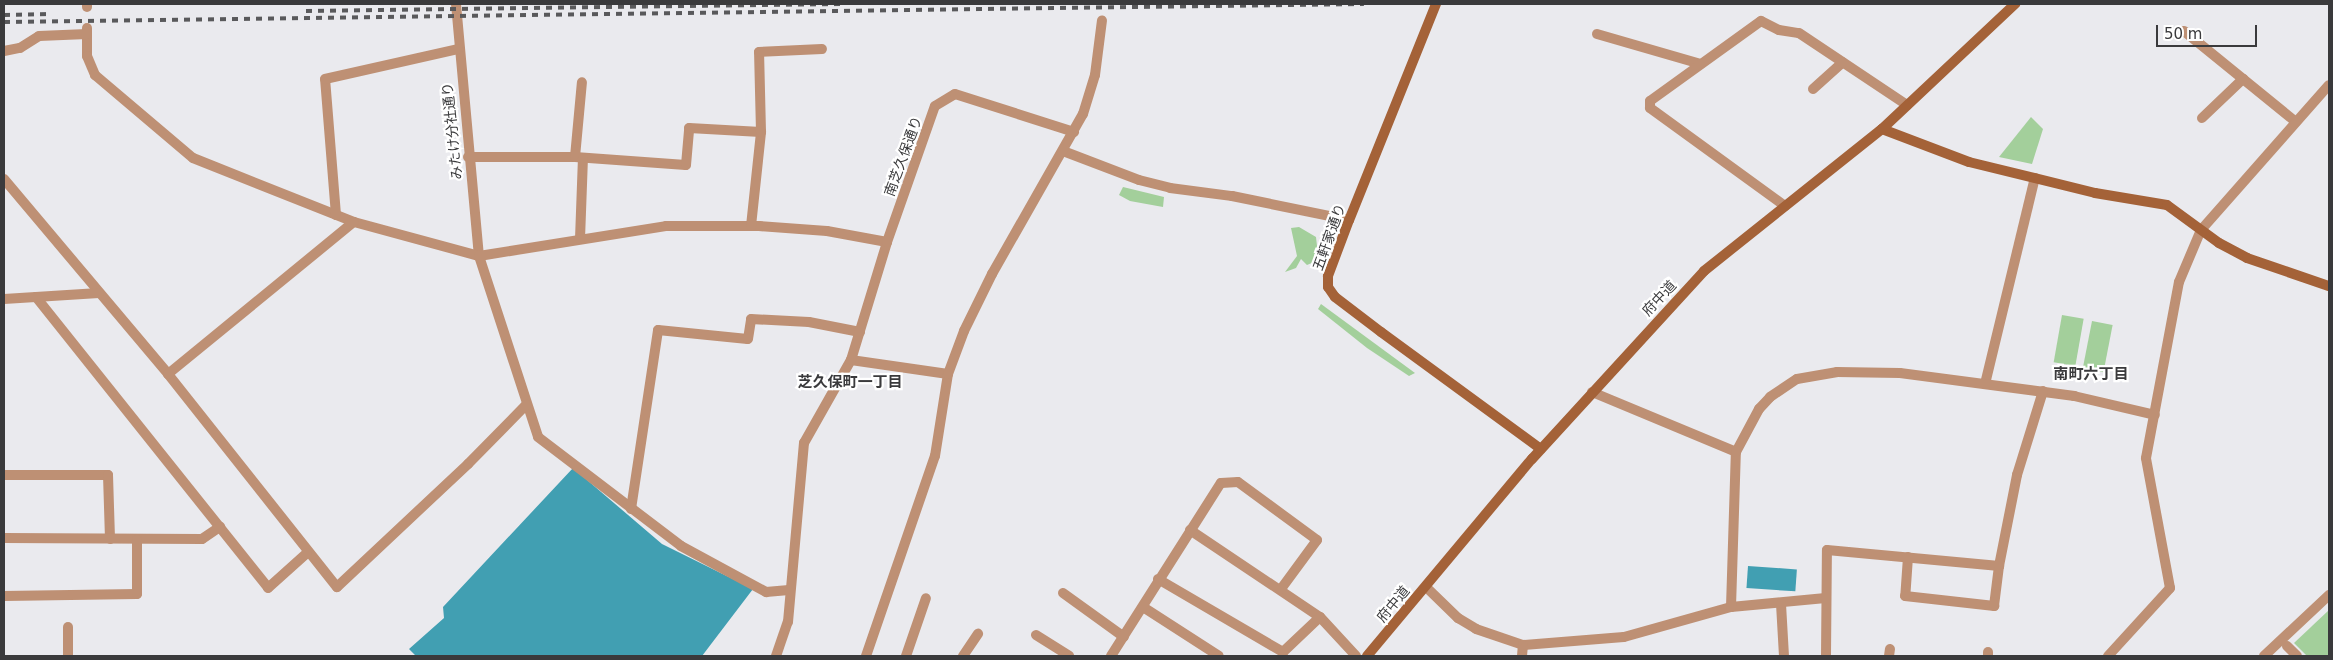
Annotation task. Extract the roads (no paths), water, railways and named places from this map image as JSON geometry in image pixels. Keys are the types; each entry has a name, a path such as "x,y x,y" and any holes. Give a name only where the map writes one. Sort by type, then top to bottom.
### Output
{"street":[{"name":"みたけ分社通り","path":"456,4 458,49 478,256 538,438 681,546 766,592 789,590"},
{"name":"五軒家通り","path":"1436,4 1349,220 1328,276 1328,287 1335,297 1541,449"},
{"name":"府中道","path":"1367,656 1541,449 1704,271 1882,129 2015,4"},
{"path":"866,656 935,456 948,374 964,331 992,274 1074,132 1095,75 1102,20"},
{"path":"1785,206 1650,108 1650,101 1761,21 1779,30 1799,33 1907,105"},
{"path":"2184,30 2296,122"},
{"path":"4,51 20,48 39,36 87,31 86,56 95,75 193,158 354,222 478,256 580,238 666,226 751,226 827,232 887,242"},
{"path":"1597,34 1701,64"},
{"path":"336,214 325,79 458,49"},
{"path":"751,226 761,132 760,52 822,49"},
{"path":"1813,89 1843,62"},
{"path":"2202,118 2243,79"},
{"path":"580,238 579,158 582,82"},
{"path":"2108,656 2170,588 2146,458 2175,300 2201,230 2329,85"},
{"name":"南芝久保通り","path":"776,656 788,622 789,590 804,443 851,360 887,242 935,106 955,94 1074,132"},
{"path":"468,156 579,158 686,165 689,128 761,132"},
{"path":"1882,129 1969,162 2167,206 2201,230 2247,258 2329,286"},
{"path":"1063,151 1139,180 1170,188 1232,196 1349,220"},
{"path":"1985,384 2035,178"},
{"path":"4,179 168,374 307,553 337,587 468,464 526,405"},
{"path":"168,374 354,222"},
{"path":"4,299 98,293"},
{"path":"36,298 268,588 307,553"},
{"path":"631,509 658,330 748,339 751,320 809,322 860,332"},
{"path":"851,360 948,374"},
{"path":"1731,607 1736,452 1759,409 1770,396 1797,379 1837,372 1882,373 2043,391 2155,415"},
{"path":"1908,557 1905,596 1994,606 1999,566 2017,475 2043,391"},
{"path":"1592,392 1736,452"},
{"path":"4,475 108,475 110,538"},
{"path":"1111,656 1143,607 1158,579 1221,483 1238,482 1317,540 1281,589"},
{"path":"4,538 202,539 220,527"},
{"path":"1190,530 1320,616 1356,656"},
{"path":"4,596 136,594 137,540"},
{"path":"1826,656 1828,550 1999,566"},
{"path":"1158,579 1283,652 1320,616"},
{"path":"1426,588 1458,618 1476,629 1524,645 1624,637 1731,607 1780,604 1826,598"},
{"path":"1063,593 1124,637"},
{"path":"2264,656 2329,595"},
{"path":"906,656 926,598"},
{"path":"1780,604 1784,656"},
{"path":"1143,607 1219,656"},
{"path":"68,627 68,656"},
{"path":"963,656 978,634"},
{"path":"1036,635 1068,656"},
{"path":"1522,656 1524,645"},
{"path":"2287,646 2297,656"}],"water":[{"path":"573,468 662,544 753,589 702,656 416,656 409,649 444,618 443,607"},
{"path":"1748,566 1797,569 1795,591 1746,588"}],"railway":[{"path":"306,11 842,4"},
{"path":"4,22 1364,4"},
{"path":"4,15 51,14"}],"district":[{"name":"南町六丁目","path":"2091,375"},
{"name":"芝久保町一丁目","path":"850,383"}]}
